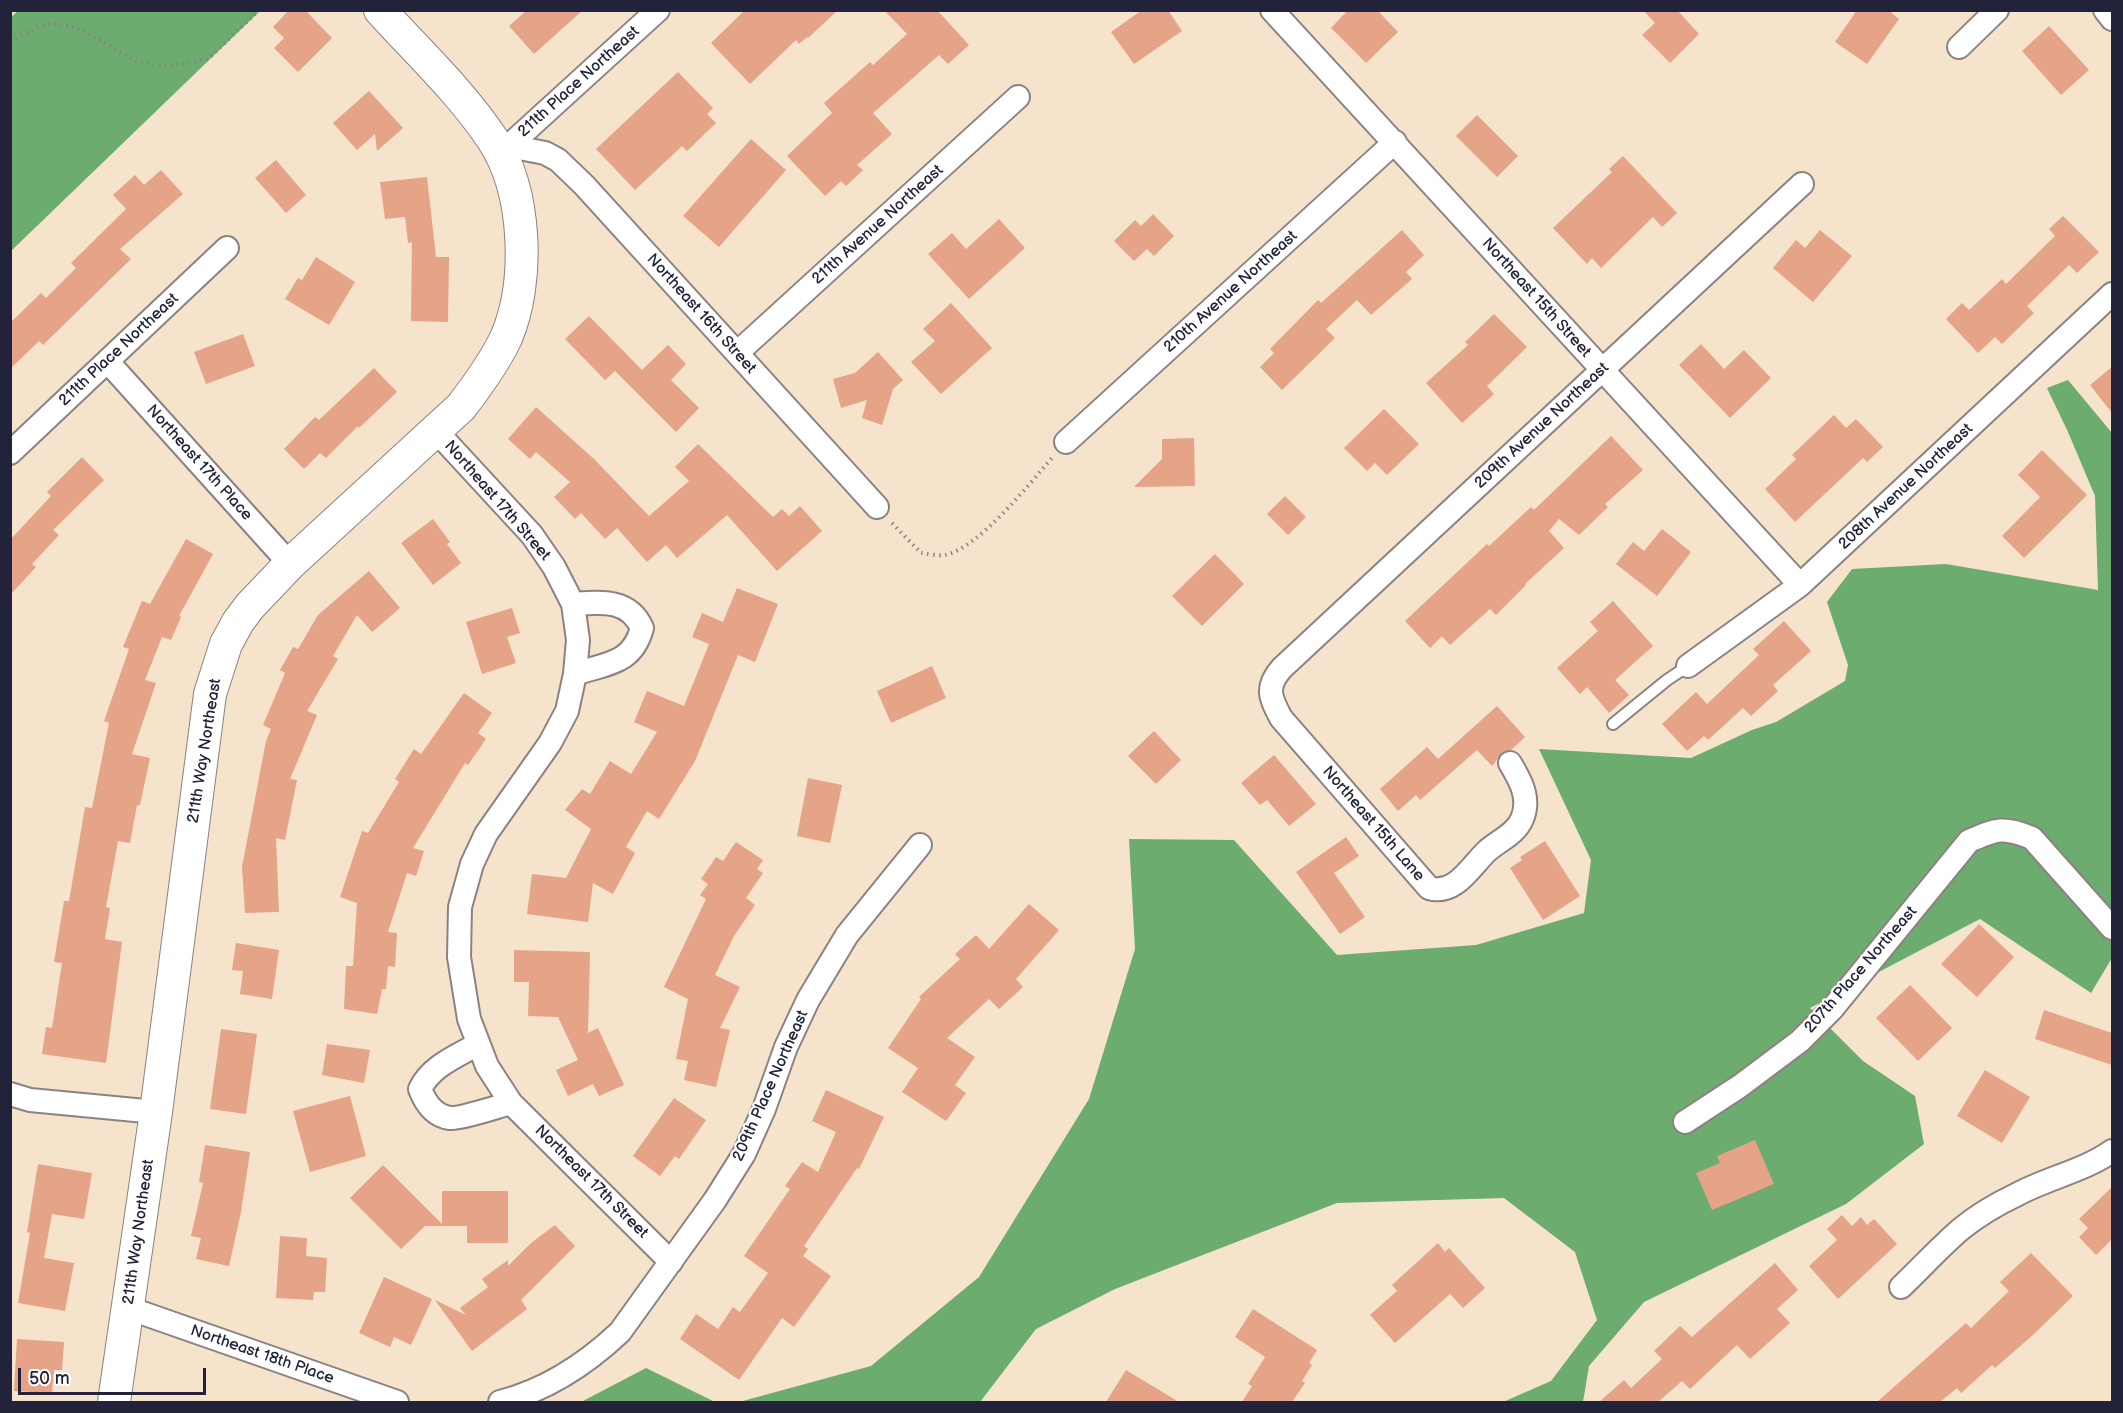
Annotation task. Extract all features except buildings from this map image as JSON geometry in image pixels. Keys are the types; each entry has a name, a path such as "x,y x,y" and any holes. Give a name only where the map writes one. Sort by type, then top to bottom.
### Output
{"street":[{"path":"380,10 470,108 501,147"},
{"name":"211th Place Northeast","path":"501,147 658,10"},
{"name":"Northeast 15th Street","path":"1272,10 1395,142 1601,371 1800,585"},
{"path":"1959,47 1997,10"},
{"path":"2105,10 2112,19"},
{"name":"211th Avenue Northeast","path":"737,353 1018,97"},
{"name":"210th Avenue Northeast","path":"1066,442 1395,142"},
{"name":"Northeast 16th Street","path":"501,147 545,153 558,160 584,185 877,507"},
{"name":"211th Way Northeast","path":"114,1402 156,1112 210,694 226,644 250,606 290,564 461,406 484,376 506,337 519,291 521,249 519,215 501,147"},
{"name":"209th Avenue Northeast","path":"1282,668 1802,184"},
{"name":"211th Place Northeast","path":"10,453 227,248"},
{"name":"208th Avenue Northeast","path":"1688,666 1800,585 2112,294"},
{"name":"Northeast 17th Place","path":"108,362 290,564"},
{"name":"Northeast 17th Street","path":"436,430 531,535 554,567 573,604 578,640 575,674 567,711 550,743 486,834 472,864 460,907 459,957 469,1019 487,1066 511,1103 671,1262"},
{"path":"573,604 596,603 628,608 637,617 642,628 638,642 627,655 614,662 575,674"},
{"name":"Northeast 15th Lane","path":"1282,668 1272,678 1270,688 1273,702 1281,718 1428,888 1438,891 1449,887 1470,872 1487,851 1509,835 1522,820 1525,799 1522,783 1510,763"},
{"name":"207th Place Northeast","path":"1685,1122 1740,1086 1808,1033 1832,1009 1969,841 1993,830 2015,831 2032,838 2112,928"},
{"name":"209th Place Northeast","path":"500,1402 543,1388 570,1373 601,1350 620,1332 715,1200 744,1154 764,1109 786,1047 808,1000 847,935 920,845"},
{"path":"478,1044 448,1060 426,1077 420,1089 424,1102 435,1112 450,1118 511,1103"},
{"path":"10,1094 30,1100 156,1112"},
{"path":"1901,1287 1962,1229 1990,1210 2015,1195 2090,1164 2112,1151"},
{"name":"Northeast 18th Place","path":"128,1308 397,1402"}],"lane":[{"path":"1613,724 1688,666"}],"path":[{"path":"10,41 43,25 60,24 82,30 136,61 160,66 187,64 208,59 259,10"},
{"path":"877,507 921,554 944,555 967,546 1002,512 1066,442"}],"green space":[{"path":"19,10 260,11 11,251 10,18"},
{"path":"2068,380 2112,433 2112,958 2091,993 1980,919 1810,1008 1863,1061 1915,1096 1924,1144 1846,1204 1644,1302 1589,1366 1583,1402 1503,1402 1551,1381 1597,1320 1575,1252 1504,1198 1337,1203 1115,1289 1036,1329 980,1402 739,1402 871,1366 979,1277 1089,1099 1135,949 1129,839 1234,840 1337,955 1476,945 1584,913 1591,860 1539,749 1691,758 1752,730 1776,722 1845,681 1848,665 1827,602 1852,569 1946,564 2098,590 2095,496 2047,388"},
{"path":"646,1368 715,1402 581,1402"}]}
